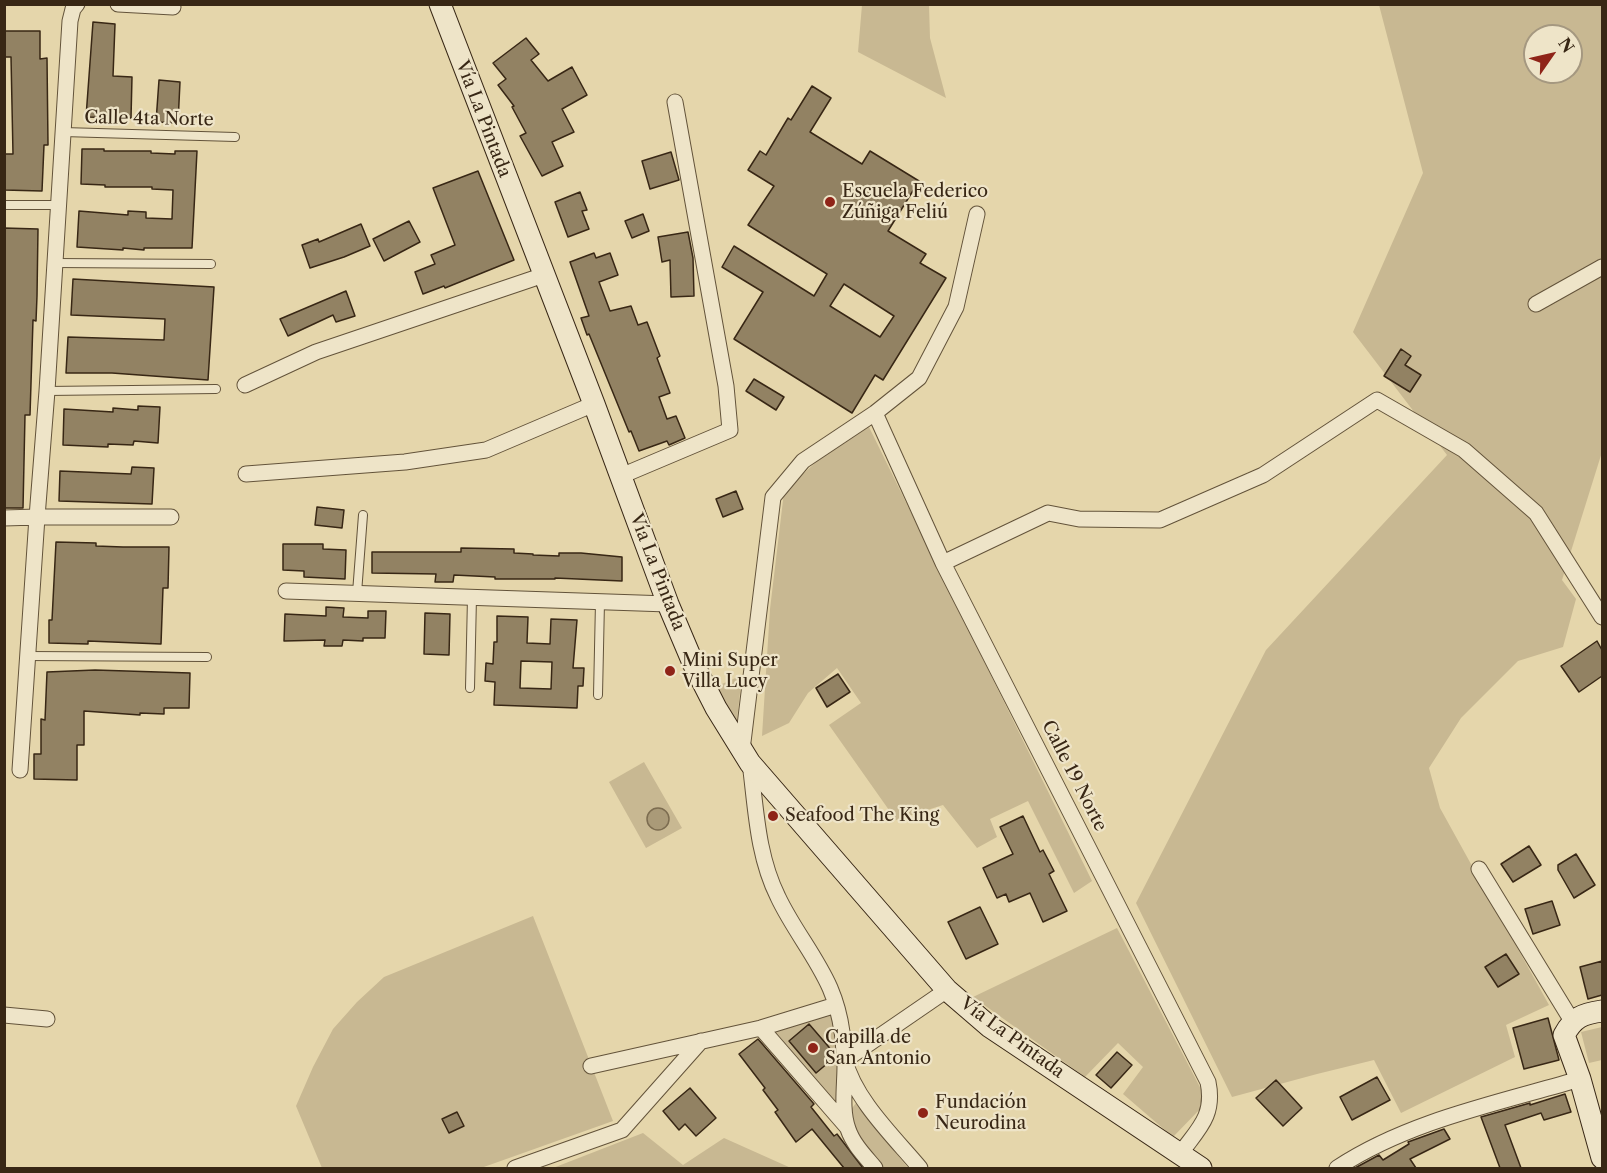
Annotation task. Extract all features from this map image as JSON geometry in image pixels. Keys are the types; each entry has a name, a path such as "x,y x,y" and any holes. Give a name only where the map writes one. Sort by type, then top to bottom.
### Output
{"main road":[{"name":"Vía La Pintada","path":"440,4 594,404 668,604 693,663 716,708 746,756 947,990 990,1027 1201,1168"},
{"path":"1602,1011 1591,1013 1572,1022 1564,1035 1580,1079 1602,1158"}],"street":[{"path":"20,770 71,14 77,4"},
{"path":"118,4 173,7"},
{"path":"621,476 730,429 726,386 675,102"},
{"path":"847,1126 844,1103 843,1033 836,1005 823,972 778,898 767,871 760,843 746,756 773,497 803,461 875,413 919,378 956,307 977,214"},
{"path":"1536,304 1602,267"},
{"path":"245,385 316,352 543,275"},
{"path":"943,563 1048,513 1079,519 1160,520 1263,475 1377,400 1464,450 1536,513 1602,617"},
{"path":"246,474 405,462 486,450 594,404"},
{"name":"Calle 19 Norte","path":"875,413 943,563 1208,1082 1210,1093 1208,1115 1180,1154"},
{"path":"4,518 171,516"},
{"path":"286,591 668,604"},
{"path":"1479,869 1572,1022"},
{"path":"845,1060 947,990"},
{"path":"591,1066 761,1028 836,1005"},
{"path":"4,1015 47,1019"},
{"path":"761,1028 847,1126 858,1146 875,1168"},
{"path":"515,1168 622,1130 701,1041"},
{"path":"845,1060 864,1099 920,1168"},
{"path":"1337,1168 1356,1155 1430,1123 1580,1079"}],"lane":[{"name":"Calle 4ta Norte","path":"63,132 235,137"},
{"path":"4,205 59,205"},
{"path":"55,263 211,264"},
{"path":"47,391 216,389"},
{"path":"357,593 363,515"},
{"path":"470,688 472,597"},
{"path":"598,695 600,602"},
{"path":"27,656 207,657"}],"shaded area":[{"path":"862,5 929,5 930,38 946,98 858,52"},
{"path":"1379,5 1602,5 1602,452 1562,580 1576,599 1563,647 1518,661 1461,718 1429,768 1440,808 1549,1005 1506,1025 1515,1057 1401,1113 1374,1060 1232,1097 1136,903 1266,650 1447,455 1353,332 1423,173"},
{"path":"869,427 1092,881 1074,893 1028,801 990,819 997,837 977,848 943,805 896,820 829,725 861,703 837,668 808,693 789,723 762,736 770,609 784,492 817,461"},
{"path":"742,675 736,728 713,688"},
{"path":"644,762 682,828 646,848 609,782"},
{"path":"658,808 668,815 669,819 662,829 658,830 648,823 647,819 654,809"},
{"path":"533,916 613,1121 481,1168 322,1168 296,1106 333,1029 384,977"},
{"path":"1117,928 1202,1091 1203,1106 1173,1137 1123,1094 1143,1067 1118,1043 1085,1077 973,997"},
{"path":"832,1010 835,1038 842,1059 841,1112 771,1027"},
{"path":"1602,1027 1602,1060 1589,1063 1581,1032"},
{"path":"856,1103 908,1168 884,1168 852,1128 849,1112"},
{"path":"643,1133 683,1165 724,1138 791,1168 553,1168"}],"building":[{"path":"93,22 115,24 113,76 132,77 131,118 86,117"},
{"path":"4,31 40,31 40,59 47,58 48,145 44,145 42,191 4,190 4,154 13,154 11,57 4,57"},
{"path":"526,38 539,54 531,60 548,81 572,67 587,95 562,109 574,132 552,142 563,166 542,176 520,136 526,133 512,107 514,106 498,85 506,79 493,63"},
{"path":"159,80 180,82 178,123 156,122"},
{"path":"812,86 831,98 810,132 862,164 870,151 919,181 888,231 926,254 920,263 946,278 883,380 875,375 852,413 734,339 763,292 722,267 734,246 814,296 827,274 748,225 774,186 748,170 760,151 766,155 788,118 791,120","holes":["844,284 894,316 880,337 830,306"]},
{"path":"82,149 175,154 175,151 197,151 192,248 144,248 144,250 123,248 123,250 77,247 79,211 128,215 128,211 146,212 146,218 172,219 173,190 81,184"},
{"path":"671,152 679,180 650,189 642,161"},
{"path":"478,171 514,260 445,288 444,286 423,294 415,272 435,264 431,255 455,245 433,188"},
{"path":"580,192 587,210 582,211 589,229 568,237 555,202"},
{"path":"643,214 649,231 632,238 625,221"},
{"path":"409,221 420,242 384,261 373,239"},
{"path":"361,224 370,246 310,268 302,245 318,239 319,242"},
{"path":"4,228 38,229 36,321 33,320 30,415 25,415 23,508 4,508"},
{"path":"688,232 693,258 694,296 671,297 670,260 662,262 658,237"},
{"path":"594,253 596,258 610,253 618,275 599,282 610,311 631,306 638,325 647,322 660,356 657,358 670,393 659,397 667,419 676,416 685,438 669,445 667,441 639,451 631,431 629,432 581,318 589,316 570,262"},
{"path":"73,279 214,287 208,380 112,373 66,373 68,337 164,340 165,319 71,315"},
{"path":"346,291 355,316 336,322 333,315 288,336 280,319"},
{"path":"1401,349 1411,356 1405,365 1421,375 1410,392 1384,376"},
{"path":"754,379 784,397 776,410 746,391"},
{"path":"138,406 160,407 158,443 134,441 133,445 108,444 108,447 63,445 64,409 113,412 113,408 138,410"},
{"path":"132,467 154,468 152,504 59,501 60,471 131,474"},
{"path":"736,491 743,509 723,517 716,499"},
{"path":"317,507 344,510 342,528 315,525"},
{"path":"56,542 96,543 96,546 169,547 168,588 163,588 161,644 88,641 88,644 49,643"},
{"path":"283,544 323,544 323,549 346,550 345,579 304,577 304,571 283,570"},
{"path":"461,548 514,549 514,553 533,555 559,556 559,553 581,553 622,557 622,581 555,578 495,579 495,577 454,575 453,582 435,582 436,574 372,573 372,552 461,552"},
{"path":"326,607 344,608 343,617 368,618 368,611 386,611 385,638 363,638 363,641 343,640 342,646 324,646 325,640 284,641 285,614 326,616"},
{"path":"425,613 450,614 449,655 424,654"},
{"path":"497,616 528,617 527,643 550,644 551,619 577,620 573,668 584,668 583,686 578,686 577,708 494,705 495,682 485,681 486,663 493,664 494,642 497,642","holes":["521,661 552,662 551,689 520,688"]},
{"path":"1597,641 1602,650 1602,676 1579,692 1561,666"},
{"path":"95,670 190,673 189,708 164,708 164,714 140,713 140,715 84,711 84,745 77,745 77,780 34,779 34,754 41,754 41,719 45,720 47,672"},
{"path":"838,674 850,692 827,707 816,688"},
{"path":"1023,816 1040,852 1043,850 1054,871 1049,874 1067,911 1043,922 1030,893 1009,902 1006,894 997,898 983,868 1013,854 1000,827"},
{"path":"1529,846 1541,865 1513,882 1501,864"},
{"path":"1576,854 1595,885 1574,898 1558,870 1558,865"},
{"path":"1552,901 1560,925 1533,934 1525,909"},
{"path":"980,907 998,944 966,959 948,922"},
{"path":"1506,954 1519,974 1498,987 1485,967"},
{"path":"1602,961 1602,995 1588,999 1580,967"},
{"path":"1548,1018 1559,1060 1524,1069 1513,1028"},
{"name":"Capilla de San Antonio","path":"809,1024 835,1057 816,1073 789,1041"},
{"path":"758,1039 814,1104 811,1107 834,1136 837,1134 863,1168 844,1168 812,1129 796,1142 775,1112 778,1110 763,1090 765,1088 739,1054"},
{"path":"1117,1052 1132,1065 1111,1088 1096,1075"},
{"path":"1377,1077 1390,1100 1352,1120 1340,1097"},
{"path":"1276,1080 1302,1108 1283,1126 1256,1098"},
{"path":"690,1088 716,1118 696,1136 685,1124 679,1130 663,1111"},
{"path":"1565,1094 1571,1112 1544,1120 1541,1113 1505,1125 1521,1168 1500,1168 1481,1117"},
{"path":"457,1112 464,1126 449,1133 442,1119"},
{"path":"1444,1129 1450,1139 1410,1159 1416,1168 1355,1168 1379,1155 1383,1160 1409,1144 1408,1142"}],"place":[{"name":"Escuela Federico Zúñiga Feliú","path":"830,202"},
{"name":"Mini Super Villa Lucy","path":"670,671"},
{"name":"Seafood The King","path":"773,816"},
{"name":"Capilla de San Antonio","path":"813,1048"},
{"name":"Fundación Neurodina","path":"923,1113"}]}
